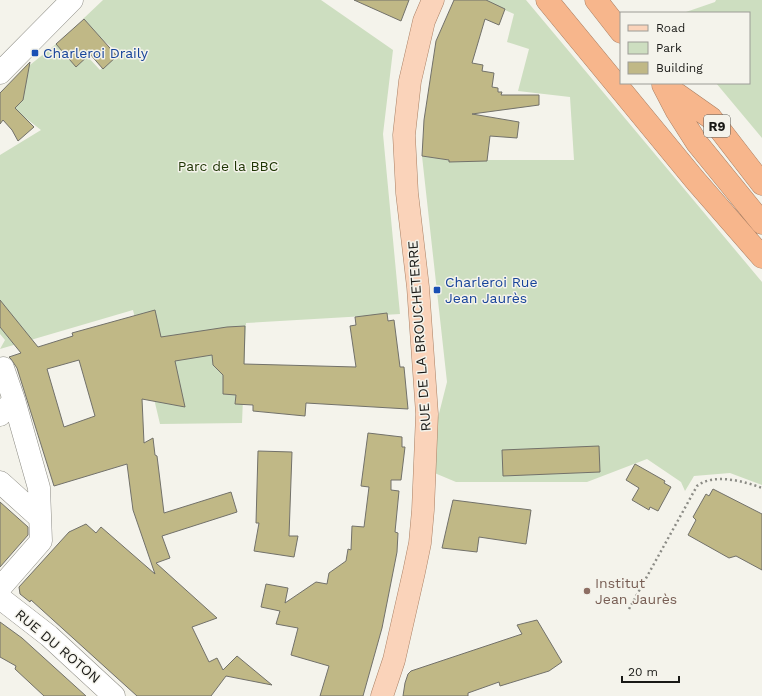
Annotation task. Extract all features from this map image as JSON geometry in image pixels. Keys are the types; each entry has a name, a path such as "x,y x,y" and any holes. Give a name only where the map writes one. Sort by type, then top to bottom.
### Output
{"highway":[{"path":"547,0 695,180 762,257"},
{"path":"596,0 620,31"},
{"path":"662,84 676,110 697,143 762,223"},
{"name":"R9","path":"662,84 710,118 761,182"}],"main road":[{"name":"RUE DE LA BROUCHETERRE","path":"382,696 394,660 414,572 420,543 423,510 428,414 418,287 407,193 404,135 410,81 424,21 433,0"}],"street":[{"path":"0,73 72,0"},
{"path":"0,588 41,541 39,488 7,407 3,368"},
{"path":"0,482 40,518"},
{"name":"RUE DU ROTON","path":"0,598 49,636 114,696"}],"path":[{"path":"629,609 696,486 702,481 728,479 752,484 762,488"}],"green space":[{"name":"Parc de la BBC","path":"103,0 321,0 393,50 383,134 400,314 246,323 242,423 160,424 133,310 0,349 5,340 0,334 0,155 41,130 14,109 27,80 20,73 56,44 87,56 100,70 118,52 104,41 83,19"},
{"path":"483,0 526,0 762,282 762,485 730,473 694,476 685,491 681,482 647,459 587,482 456,482 425,469 447,382 422,156 449,160 574,160 570,97 518,91 529,49 507,42 514,14"},
{"path":"716,0 762,0 762,138 717,84 750,84 750,12 686,12 715,2"}],"building":[{"path":"354,0 409,0 401,21"},
{"path":"454,0 486,0 505,9 499,25 485,19 472,63 483,65 482,71 494,73 492,87 498,88 498,92 502,92 501,95 539,95 539,105 472,114 519,122 517,138 490,136 487,161 449,162 449,160 422,156 424,120 436,41"},
{"path":"84,19 117,56 103,69 90,54 76,67 56,44"},
{"path":"30,62 23,100 15,108 34,127 18,141 12,130 3,120 0,124 0,93"},
{"path":"0,300 38,347 73,336 72,333 155,310 161,337 227,327 245,326 244,364 356,367 350,326 356,325 355,317 387,313 388,321 394,320 400,367 404,367 408,409 306,403 305,416 253,411 253,405 235,404 236,395 223,394 223,375 213,365 212,355 175,361 185,407 142,399 144,443 153,438 155,455 157,456 164,513 231,492 237,512 162,536 170,558 156,563 217,618 192,627 209,662 217,658 223,670 237,656 272,685 226,676 211,696 137,696 31,600 30,602 20,594 19,587 69,532 86,524 96,533 101,527 155,574 133,510 127,464 54,486 17,368 9,357 21,353 0,327","holes":["79,360 95,416 64,427 47,369"]},
{"path":"368,433 402,437 402,447 405,447 401,480 391,480 391,490 399,491 395,532 398,533 397,552 382,628 363,696 320,696 329,666 291,655 298,628 276,624 280,611 261,607 266,584 288,588 285,603 316,582 327,584 329,573 346,561 348,549 351,550 352,526 364,527 369,487 361,486"},
{"path":"599,446 600,472 503,476 502,450"},
{"path":"258,451 292,452 289,536 298,536 294,557 254,551 259,523 256,523"},
{"path":"635,464 665,481 664,483 671,487 658,511 650,507 649,510 632,500 639,488 626,480"},
{"path":"713,489 762,514 762,570 736,556 729,558 688,535 696,520 693,517 706,494 709,496"},
{"path":"453,500 531,510 526,544 479,537 477,552 442,548"},
{"path":"0,502 28,527 28,535 0,567"},
{"path":"537,620 562,662 549,671 500,686 499,682 468,693 468,696 403,696 405,683 408,674 411,671 522,634 517,625"},
{"path":"0,622 22,638 86,696 44,696 15,669 16,666 0,657"}],"place":[{"name":"Charleroi Draily","path":"35,53"},
{"name":"Charleroi Rue Jean Jaurès","path":"437,290"},
{"name":"Institut Jean Jaurès","path":"587,591"}]}
